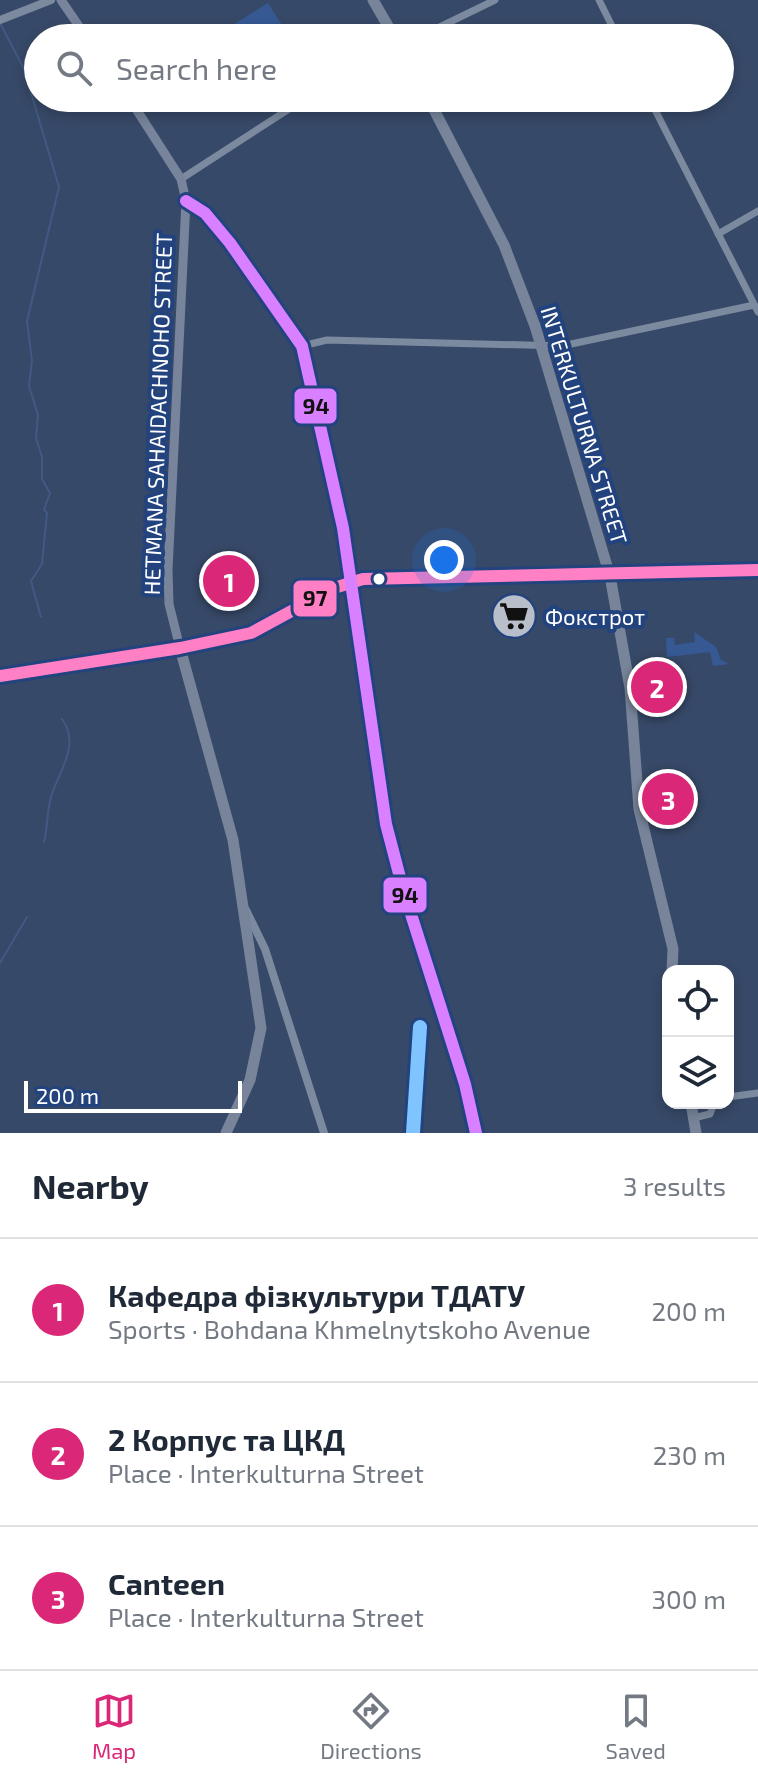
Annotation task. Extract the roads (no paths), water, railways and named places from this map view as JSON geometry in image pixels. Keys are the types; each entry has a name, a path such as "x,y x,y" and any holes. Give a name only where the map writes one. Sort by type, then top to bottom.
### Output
{"highway":[{"path":"373,0 387,24"},
{"name":"INTERKULTURNA STREET","path":"435,112 504,245 535,326 610,576 630,688 639,809 673,949 672,965"},
{"path":"180,648 251,633 349,582 395,576 610,576 758,570"},
{"name":"HETMANA SAHAIDACHNOHO STREET","path":"180,648 227,811 243,905"},
{"path":"226,1133 254,1068 261,1028 243,905"},
{"path":"692,1109 696,1133"}],"main road":[{"path":"61,0 77,24"},
{"name":"HETMANA SAHAIDACHNOHO STREET","path":"138,112 181,179 186,201 168,570 169,604 180,648"},
{"path":"0,676 180,648"}],"street":[{"path":"2,19 51,0"},
{"path":"446,24 495,0"},
{"path":"599,0 611,24"},
{"path":"181,179 284,112"},
{"path":"302,346 327,340 562,346 756,308 656,112"},
{"path":"186,201 205,213 230,243 302,346 343,528 386,824 403,889 465,1084 476,1133"},
{"path":"718,234 758,211"},
{"name":"HETMANA SAHAIDACHNOHO STREET","path":"243,905 265,949 324,1133"},
{"path":"734,1096 758,1093"},
{"path":"693,1118 710,1114 712,1109"}],"waterway":[{"path":"0,23 24,69"},
{"path":"37,112 59,187 27,321 32,361 29,386 38,415 36,438 42,457 42,479 50,493 44,510 47,513 42,564 31,581 41,617"},
{"path":"44,842 51,796 69,747 67,728 62,719"},
{"path":"0,963 27,917"}],"place":[{"name":"Кафедра фізкультури ТДАТУ","path":"229,581"},
{"name":"Фокстрот","path":"514,616"},
{"name":"2 Корпус та ЦКД","path":"657,687"},
{"name":"Canteen","path":"668,799"}]}
